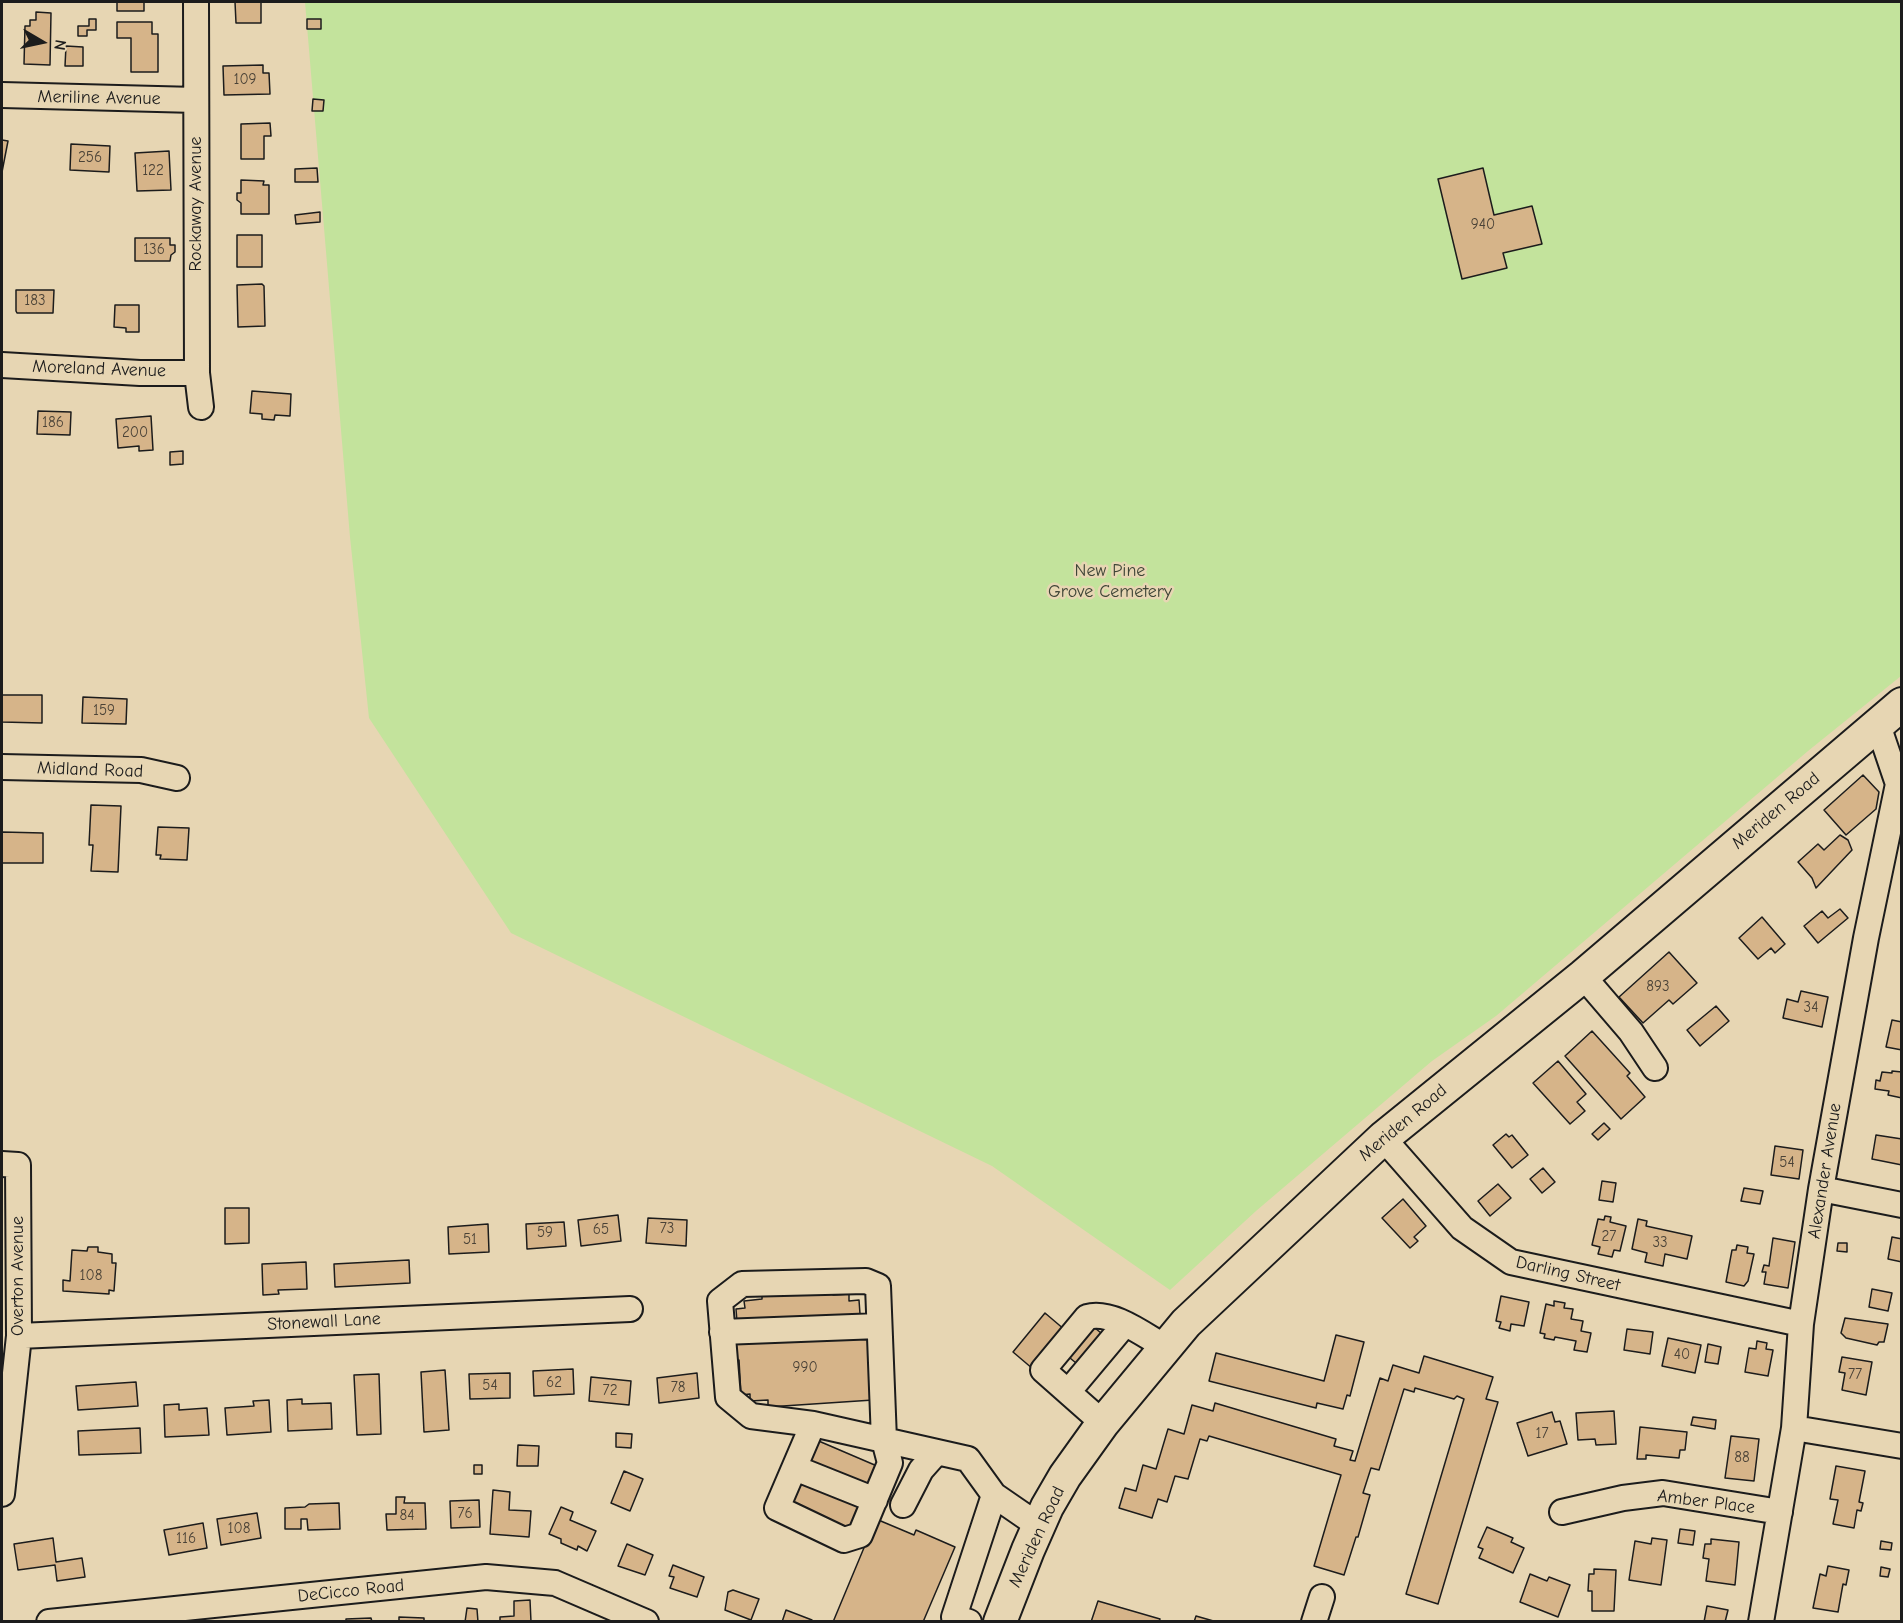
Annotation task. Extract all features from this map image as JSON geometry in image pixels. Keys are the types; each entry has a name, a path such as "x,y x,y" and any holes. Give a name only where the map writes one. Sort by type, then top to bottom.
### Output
{"main road":[{"name":"Meriden Road","path":"1000,1622 1047,1507 1065,1476 1103,1423 1186,1323 1383,1138 1583,976 1902,704"}],"street":[{"name":"Rockaway Avenue","path":"196,2 197,372 201,407"},
{"name":"Meriline Avenue","path":"2,95 196,100"},
{"name":"Moreland Avenue","path":"2,365 140,373 197,372"},
{"name":"Alexander Avenue","path":"1761,1622 1794,1428 1801,1324 1821,1189 1866,938 1898,784 1878,724"},
{"name":"Midland Road","path":"2,767 141,770 177,778"},
{"path":"1583,976 1631,1032 1655,1068"},
{"name":"Darling Street","path":"1383,1138 1462,1228 1511,1262 1801,1324"},
{"name":"Overton Avenue","path":"2,1494 19,1336 10,1165"},
{"path":"1821,1189 1902,1205"},
{"path":"813,1425 777,1508 843,1540 860,1535 890,1463 884,1440 878,1286 866,1281 741,1284 720,1301 722,1332 728,1397 751,1416 813,1425 884,1440 969,1459 994,1494 1039,1526"},
{"name":"Stonewall Lane","path":"19,1336 630,1309"},
{"path":"1103,1423 1043,1370 1087,1317 1096,1314 1125,1324 1165,1347"},
{"path":"1068,1392 1125,1324"},
{"path":"722,1332 879,1326"},
{"path":"1794,1428 1902,1446"},
{"path":"903,1505 921,1470 937,1452"},
{"path":"795,1468 874,1500"},
{"name":"Amber Place","path":"1562,1512 1623,1498 1663,1493 1780,1512"},
{"path":"959,1620 994,1494"},
{"name":"DeCicco Road","path":"49,1622 486,1577 555,1583 646,1622"},
{"path":"1314,1622 1322,1597"}],"green space":[{"name":"New Pine Grove Cemetery","path":"305,2 1901,2 1901,676 1808,751 1496,1016 1432,1061 1256,1211 1170,1290 992,1166 511,933 369,718 350,537"}],"building":[{"path":"117,2 144,2 144,11 117,11"},
{"path":"235,2 261,2 261,23 236,23"},
{"path":"36,12 51,13 50,65 24,64 25,26 30,26 30,20 36,20"},
{"path":"89,19 96,19 96,30 87,30 87,36 78,36 78,26 89,26"},
{"path":"307,19 321,19 321,29 307,29"},
{"path":"117,22 152,22 152,34 158,34 158,72 131,72 131,38 117,38"},
{"path":"66,46 83,47 83,66 65,66"},
{"path":"263,65 263,73 269,73 270,94 224,95 223,66"},
{"path":"313,99 324,100 323,111 312,111"},
{"path":"270,123 271,136 264,136 264,159 241,159 241,124"},
{"path":"2,140 8,141 2,172"},
{"path":"71,144 110,146 109,172 70,170"},
{"path":"169,151 171,190 137,191 135,153"},
{"path":"317,168 318,182 295,182 295,169"},
{"path":"1483,168 1494,215 1532,206 1542,244 1503,253 1507,268 1462,279 1438,179"},
{"path":"241,180 264,181 263,185 269,185 269,214 241,214 241,203 237,200 237,193 241,193"},
{"path":"320,212 320,222 296,224 295,215"},
{"path":"237,235 262,235 262,267 237,267"},
{"path":"135,238 170,238 170,245 175,245 175,252 171,255 170,261 135,261"},
{"path":"262,284 264,286 265,326 238,327 237,285"},
{"path":"16,290 54,290 53,313 17,313"},
{"path":"115,305 139,305 139,332 126,332 126,328 114,327"},
{"path":"252,391 291,394 290,416 275,415 274,420 262,419 262,414 250,413"},
{"path":"38,411 71,412 70,435 37,434"},
{"path":"151,416 153,450 139,451 139,446 118,448 116,419"},
{"path":"183,451 183,464 170,465 170,452"},
{"path":"2,695 42,695 42,723 2,722"},
{"path":"83,697 127,699 126,724 82,723"},
{"path":"1863,775 1879,792 1876,809 1846,835 1824,810"},
{"path":"91,805 121,806 118,872 91,871 93,845 89,845"},
{"path":"158,827 189,828 187,860 160,859 161,855 156,855"},
{"path":"2,832 43,833 43,863 2,863"},
{"path":"1840,835 1848,840 1852,850 1816,888 1812,878 1798,862 1818,844 1824,850"},
{"path":"1840,909 1848,918 1818,943 1804,926 1822,911 1828,918"},
{"path":"1762,917 1785,944 1775,953 1771,948 1758,959 1739,938"},
{"path":"1669,952 1697,983 1673,1004 1669,1000 1643,1023 1619,997"},
{"path":"1801,991 1828,997 1822,1027 1783,1018 1787,999 1798,1002"},
{"path":"1716,1006 1729,1021 1700,1046 1687,1030"},
{"path":"1892,1020 1902,1022 1902,1050 1886,1047"},
{"path":"1592,1031 1630,1073 1627,1076 1645,1097 1621,1119 1565,1056"},
{"path":"1558,1061 1586,1094 1577,1102 1585,1111 1570,1124 1533,1083"},
{"path":"1892,1071 1902,1072 1902,1098 1888,1095 1889,1091 1875,1089 1876,1080 1880,1081 1882,1072 1892,1073"},
{"path":"1604,1123 1610,1129 1598,1140 1592,1134"},
{"path":"1506,1134 1509,1137 1512,1135 1528,1155 1512,1168 1493,1145"},
{"path":"1876,1135 1902,1139 1902,1165 1872,1159"},
{"path":"1775,1146 1803,1150 1799,1179 1771,1175"},
{"path":"1543,1168 1555,1182 1542,1193 1530,1179"},
{"path":"1602,1181 1616,1183 1613,1202 1599,1200"},
{"path":"1498,1184 1511,1198 1490,1216 1478,1201"},
{"path":"1744,1188 1763,1191 1760,1204 1741,1201"},
{"path":"1403,1199 1426,1226 1414,1237 1418,1241 1410,1248 1382,1218"},
{"path":"225,1208 249,1208 249,1243 225,1244"},
{"path":"618,1215 621,1241 581,1246 578,1220"},
{"path":"1605,1216 1611,1217 1610,1222 1626,1226 1620,1251 1614,1250 1612,1257 1598,1254 1600,1247 1592,1245 1598,1219 1604,1220"},
{"path":"648,1218 687,1220 686,1246 646,1243"},
{"path":"1638,1219 1647,1221 1646,1226 1692,1236 1687,1259 1665,1254 1663,1266 1645,1262 1647,1253 1632,1249"},
{"path":"564,1222 566,1246 527,1249 526,1224"},
{"path":"488,1224 489,1252 449,1254 448,1227"},
{"path":"1892,1237 1902,1239 1902,1262 1888,1259"},
{"path":"1773,1238 1795,1242 1788,1288 1764,1284 1766,1272 1762,1272 1764,1265 1769,1266"},
{"path":"1838,1243 1847,1243 1847,1252 1837,1251"},
{"path":"1737,1245 1748,1247 1747,1253 1754,1254 1748,1281 1744,1286 1726,1282 1732,1250 1736,1250"},
{"path":"88,1247 98,1247 98,1252 112,1254 112,1263 116,1263 114,1291 109,1290 109,1294 63,1291 63,1280 70,1281 72,1250 87,1251"},
{"path":"409,1260 410,1283 335,1287 334,1264"},
{"path":"306,1262 307,1289 278,1290 279,1294 263,1295 262,1264"},
{"path":"832,1288 833,1295 849,1294 849,1301 859,1300 860,1314 737,1322 736,1309 745,1308 744,1301 762,1299 762,1293"},
{"path":"1872,1289 1892,1293 1888,1311 1869,1307"},
{"path":"1501,1296 1529,1302 1524,1326 1511,1324 1510,1331 1499,1328 1501,1322 1496,1321"},
{"path":"1554,1301 1565,1303 1564,1308 1573,1309 1571,1319 1583,1321 1581,1331 1591,1333 1587,1352 1574,1350 1576,1341 1555,1337 1554,1340 1544,1338 1545,1334 1540,1333 1546,1304 1554,1306"},
{"path":"1045,1313 1065,1330 1033,1369 1013,1352"},
{"path":"1845,1318 1888,1324 1884,1342 1879,1342 1877,1345 1846,1338 1841,1333"},
{"path":"1089,1323 1107,1338 1082,1368 1064,1353"},
{"path":"1627,1329 1653,1332 1650,1354 1624,1350"},
{"path":"869,1330 873,1400 768,1407 768,1400 750,1401 750,1394 741,1395 739,1360 731,1361 730,1339"},
{"path":"1336,1335 1364,1342 1350,1396 1347,1395 1343,1409 1317,1403 1316,1408 1209,1381 1216,1353 1324,1381"},
{"path":"1668,1338 1701,1345 1695,1373 1662,1366"},
{"path":"1757,1341 1767,1343 1766,1349 1773,1350 1768,1376 1745,1372 1749,1348 1756,1349"},
{"path":"1708,1344 1721,1347 1718,1364 1705,1362"},
{"path":"1424,1356 1493,1377 1486,1399 1498,1402 1438,1604 1406,1594 1464,1399 1457,1396 1454,1399 1415,1388 1414,1392 1404,1389 1379,1470 1371,1468 1363,1493 1370,1495 1344,1575 1314,1566 1341,1475 1209,1436 1207,1441 1200,1439 1188,1479 1175,1476 1167,1502 1158,1499 1152,1518 1119,1508 1125,1488 1136,1491 1143,1465 1156,1469 1168,1429 1184,1434 1192,1405 1213,1411 1215,1403 1336,1439 1334,1446 1353,1451 1350,1460 1355,1461 1380,1378 1388,1381 1393,1365 1419,1373"},
{"path":"1842,1357 1872,1362 1866,1395 1842,1390 1845,1373 1839,1372"},
{"path":"573,1369 574,1394 534,1396 533,1371"},
{"path":"445,1370 449,1430 424,1432 421,1372"},
{"path":"510,1373 510,1398 470,1399 469,1374"},
{"path":"697,1373 699,1398 659,1403 657,1378"},
{"path":"379,1374 381,1434 357,1435 354,1375"},
{"path":"591,1377 631,1381 629,1405 589,1401"},
{"path":"136,1382 138,1406 78,1410 76,1386"},
{"path":"302,1399 302,1404 331,1403 332,1429 288,1431 287,1400"},
{"path":"269,1400 271,1432 227,1435 225,1408 254,1406 253,1401"},
{"path":"179,1404 179,1410 207,1408 209,1435 165,1437 164,1405"},
{"path":"1614,1411 1616,1444 1596,1445 1595,1439 1578,1440 1576,1413"},
{"path":"1552,1412 1555,1422 1560,1421 1567,1444 1528,1456 1517,1423"},
{"path":"1693,1417 1716,1420 1715,1429 1691,1425"},
{"path":"1640,1427 1687,1432 1685,1450 1680,1450 1679,1458 1646,1455 1646,1459 1637,1459"},
{"path":"140,1428 141,1453 79,1455 78,1431"},
{"path":"616,1433 632,1434 631,1448 616,1447"},
{"path":"1731,1436 1759,1439 1754,1481 1725,1478"},
{"path":"814,1439 877,1466 866,1492 803,1465"},
{"path":"518,1445 539,1446 538,1466 517,1466"},
{"path":"474,1465 482,1465 482,1474 474,1474"},
{"path":"1836,1466 1865,1471 1859,1502 1863,1503 1861,1511 1857,1510 1854,1528 1833,1524 1838,1500 1830,1499"},
{"path":"624,1471 643,1479 630,1511 611,1503"},
{"path":"797,1479 860,1506 849,1531 787,1504"},
{"path":"493,1490 510,1492 509,1510 531,1511 529,1537 490,1534"},
{"path":"396,1497 405,1497 404,1503 425,1503 426,1529 387,1530 386,1514 396,1514"},
{"path":"479,1500 480,1527 451,1528 450,1501"},
{"path":"339,1503 340,1529 308,1530 307,1519 301,1519 301,1529 285,1529 285,1508"},
{"path":"561,1507 573,1512 570,1520 596,1531 587,1551 578,1546 577,1550 561,1543 561,1539 549,1534"},
{"path":"257,1513 261,1538 221,1545 217,1519"},
{"path":"876,1519 914,1535 916,1530 955,1547 923,1622 833,1622"},
{"path":"203,1523 207,1548 169,1555 164,1530"},
{"path":"1487,1527 1513,1538 1511,1542 1524,1548 1513,1573 1479,1558 1483,1549 1478,1547"},
{"path":"1680,1529 1695,1531 1693,1545 1678,1543"},
{"path":"53,1538 56,1562 82,1558 85,1577 57,1581 55,1565 18,1570 14,1544"},
{"path":"1652,1538 1667,1540 1661,1585 1629,1580 1635,1541 1651,1544"},
{"path":"1711,1539 1739,1542 1735,1585 1706,1581 1709,1559 1703,1558 1705,1544 1711,1544"},
{"path":"1881,1541 1892,1543 1891,1550 1880,1549"},
{"path":"627,1544 653,1555 645,1575 618,1566"},
{"path":"673,1565 704,1577 697,1597 670,1588 674,1577 669,1576"},
{"path":"1828,1566 1849,1570 1846,1585 1843,1584 1838,1612 1813,1608 1820,1574 1826,1576"},
{"path":"1881,1567 1890,1569 1888,1577 1880,1576"},
{"path":"1594,1569 1616,1570 1614,1611 1592,1611 1592,1591 1588,1591 1589,1574 1594,1574"},
{"path":"1530,1574 1547,1581 1549,1577 1570,1585 1558,1617 1520,1602"},
{"path":"733,1590 759,1599 751,1620 725,1610 728,1592"},
{"path":"530,1600 531,1622 500,1622 500,1617 514,1616 514,1601"},
{"path":"1098,1601 1160,1619 1159,1622 1091,1622"},
{"path":"1707,1606 1728,1610 1725,1622 1704,1622"},
{"path":"467,1608 477,1609 478,1622 465,1622"},
{"path":"786,1610 812,1620 811,1622 782,1622"},
{"path":"1196,1616 1217,1622 1194,1622"},
{"path":"399,1617 424,1618 424,1622 399,1622"},
{"path":"371,1618 372,1622 346,1622 346,1619"}]}
